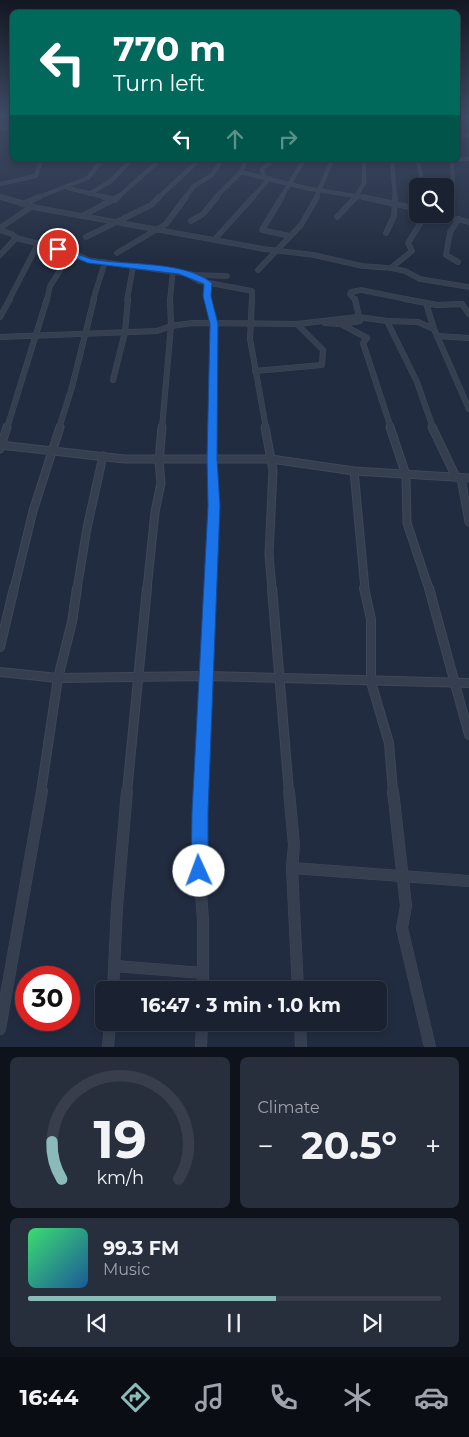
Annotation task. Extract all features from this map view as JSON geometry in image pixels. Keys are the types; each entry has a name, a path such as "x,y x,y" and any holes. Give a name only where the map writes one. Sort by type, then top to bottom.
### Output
{"street":[{"path":"0,184 36,176 39,166"},
{"path":"22,204 68,188 88,178 97,166"},
{"path":"90,194 111,181 125,166"},
{"path":"82,216 115,200 153,166"},
{"path":"86,237 157,201 193,166"},
{"path":"117,253 157,231 172,217 194,186 212,175 218,166"},
{"path":"191,221 203,214 206,208 241,172 244,166"},
{"path":"264,177 262,170 267,166"},
{"path":"290,236 262,230 301,166"},
{"path":"258,270 274,250 301,225 320,191 330,166"},
{"path":"337,217 357,196 365,177 364,166"},
{"path":"386,233 392,223 395,205 392,166"},
{"path":"241,172 320,191 357,196 409,207"},
{"path":"215,240 270,178"},
{"path":"68,188 115,200"},
{"path":"0,197 12,202"},
{"path":"0,202 12,202 157,231 314,255 362,266 391,268 406,272 420,279 469,287"},
{"path":"0,229 14,221 19,214 31,207"},
{"path":"454,218 469,222"},
{"path":"458,262 446,255 450,232 459,219"},
{"path":"391,268 412,251 408,243 420,223"},
{"path":"0,229 12,234 16,238 72,252 84,260 173,270 187,274 228,276"},
{"path":"0,255 16,238"},
{"path":"0,317 38,244"},
{"path":"72,252 50,286 44,312 1,446 159,461 271,459 354,472 469,478"},
{"path":"0,647 33,511 50,450 72,387 84,332 105,262"},
{"path":"112,380 125,332 127,302 133,267"},
{"path":"114,981 117,907 138,677 155,512 161,483 159,461 171,326 170,291 173,270"},
{"path":"187,274 199,281 251,290 250,323 255,370 273,470 269,555 294,844 292,868 298,981"},
{"path":"203,981 203,920 198,855 214,506 212,459 214,324 207,296 208,283"},
{"path":"317,322 341,324 360,321 355,298 350,294 353,291 376,292 426,303 462,304 469,314"},
{"path":"426,303 434,329 469,409"},
{"path":"0,337 84,332 157,331 171,326 193,323 297,324 358,317 418,322 434,329"},
{"path":"388,321 417,382 432,429 458,477 469,522"},
{"path":"255,370 314,368 322,365 323,350 297,324"},
{"path":"341,324 367,338 363,343 406,475 407,523 431,594 469,735"},
{"path":"437,336 469,338"},
{"path":"0,1030 48,748 58,678 72,622 87,528 103,456"},
{"path":"354,472 362,576 371,619 371,682 389,743 396,832 406,906 402,928 430,1047"},
{"path":"0,672 58,678 206,676 281,680 469,683"},
{"path":"292,868 469,881"},
{"path":"116,966 203,973"},
{"path":"108,1047 109,1031"},
{"path":"202,1031 202,1047"},
{"path":"300,1031 301,1047"}],"route":[{"path":"58,249 72,252 84,260 107,261 133,267 180,272 208,283 207,296 214,324 212,459 214,506 198,855 199,871"}]}
